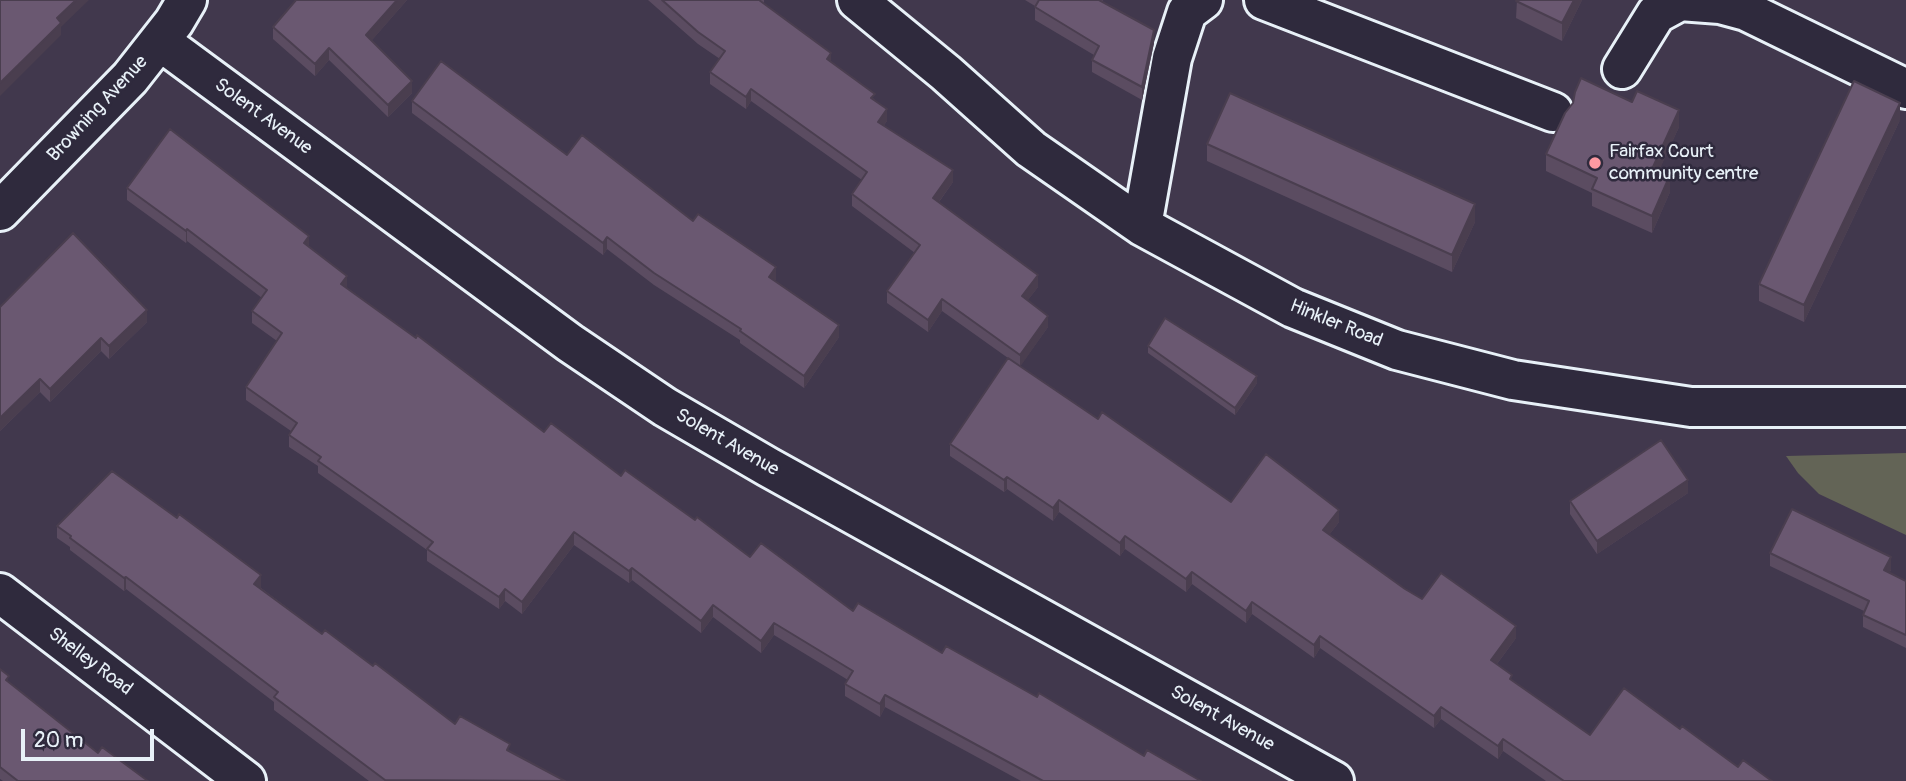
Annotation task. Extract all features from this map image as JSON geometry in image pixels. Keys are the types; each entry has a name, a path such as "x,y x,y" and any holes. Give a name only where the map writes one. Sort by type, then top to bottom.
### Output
{"street":[{"name":"Browning Avenue","path":"0,211 92,119 160,41 187,0"},
{"name":"Hinkler Road","path":"857,0 946,73 1031,149 1142,226 1293,308 1397,350 1513,380 1691,407 1906,407"},
{"path":"1142,226 1172,58 1187,12 1203,0"},
{"path":"1264,0 1553,112"},
{"path":"1622,69 1656,15 1680,1 1720,4 1746,11 1906,89"},
{"name":"Solent Avenue","path":"160,41 570,343 665,407 768,467 1334,781"},
{"name":"Shelley Road","path":"0,593 246,781"}],"green space":[{"path":"1906,453 1906,535 1819,494 1786,456"}],"building":[{"path":"0,0 76,0 57,18 61,23 0,83"},
{"path":"296,0 397,0 366,35 412,81 388,105 329,48 315,64 273,27"},
{"path":"662,0 759,0 831,53 827,59 875,94 871,98 887,109 878,122 953,170 933,198 1038,275 1022,296 1048,316 1020,355 942,299 928,320 887,291 920,245 852,194 867,172 751,89 746,97 710,72 725,51 698,32"},
{"path":"1039,0 1099,0 1154,30 1142,87 1092,60 1099,46 1035,7"},
{"path":"1517,0 1574,0 1562,23"},
{"path":"441,61 567,155 582,135 693,221 698,214 776,267 769,277 839,325 804,376 740,331 741,329 654,273 607,237 603,243 412,101"},
{"name":"Fairfax Court community centre","path":"1581,78 1632,102 1637,91 1679,110 1653,167 1670,175 1652,216 1592,189 1597,178 1546,154 1565,113 1573,103"},
{"path":"1854,81 1900,103 1804,305 1759,284"},
{"path":"1230,93 1475,204 1452,255 1207,144"},
{"path":"170,129 309,236 304,243 347,276 341,284 416,338 417,335 544,432 551,423 621,476 625,470 695,520 697,517 750,557 761,543 853,611 858,603 942,653 946,646 1037,697 1039,693 1144,756 1147,750 1201,781 1043,781 885,695 880,704 845,684 853,671 774,623 761,641 713,605 701,621 632,568 629,571 574,532 522,602 505,589 499,597 427,549 433,542 318,461 321,457 289,435 297,423 246,387 282,333 252,311 267,290 187,229 186,231 127,188"},
{"path":"73,233 147,310 109,346 101,338 50,389 40,379 0,418 0,307"},
{"path":"1165,318 1257,376 1235,408 1148,346"},
{"path":"1008,358 1098,419 1102,412 1231,502 1266,454 1339,510 1323,530 1405,589 1422,599 1441,573 1516,626 1491,660 1512,675 1510,679 1590,735 1624,688 1738,767 1743,760 1772,781 1564,781 1503,739 1498,746 1441,707 1434,716 1320,636 1314,645 1252,602 1246,611 1192,572 1186,579 1125,536 1120,543 1059,500 1053,508 950,444"},
{"path":"1661,440 1688,480 1597,541 1570,501"},
{"path":"112,471 177,518 179,514 261,575 254,584 322,634 325,630 373,666 375,663 455,724 460,716 510,744 507,750 565,781 385,780 274,697 278,692 57,526"},
{"path":"1792,509 1891,557 1884,570 1906,581 1906,635 1863,615 1869,601 1770,553"},
{"path":"0,669 9,676 6,680 98,753 102,747 148,781 18,781 0,767"}],"place":[{"name":"Fairfax Court community centre","path":"1595,163"}]}
